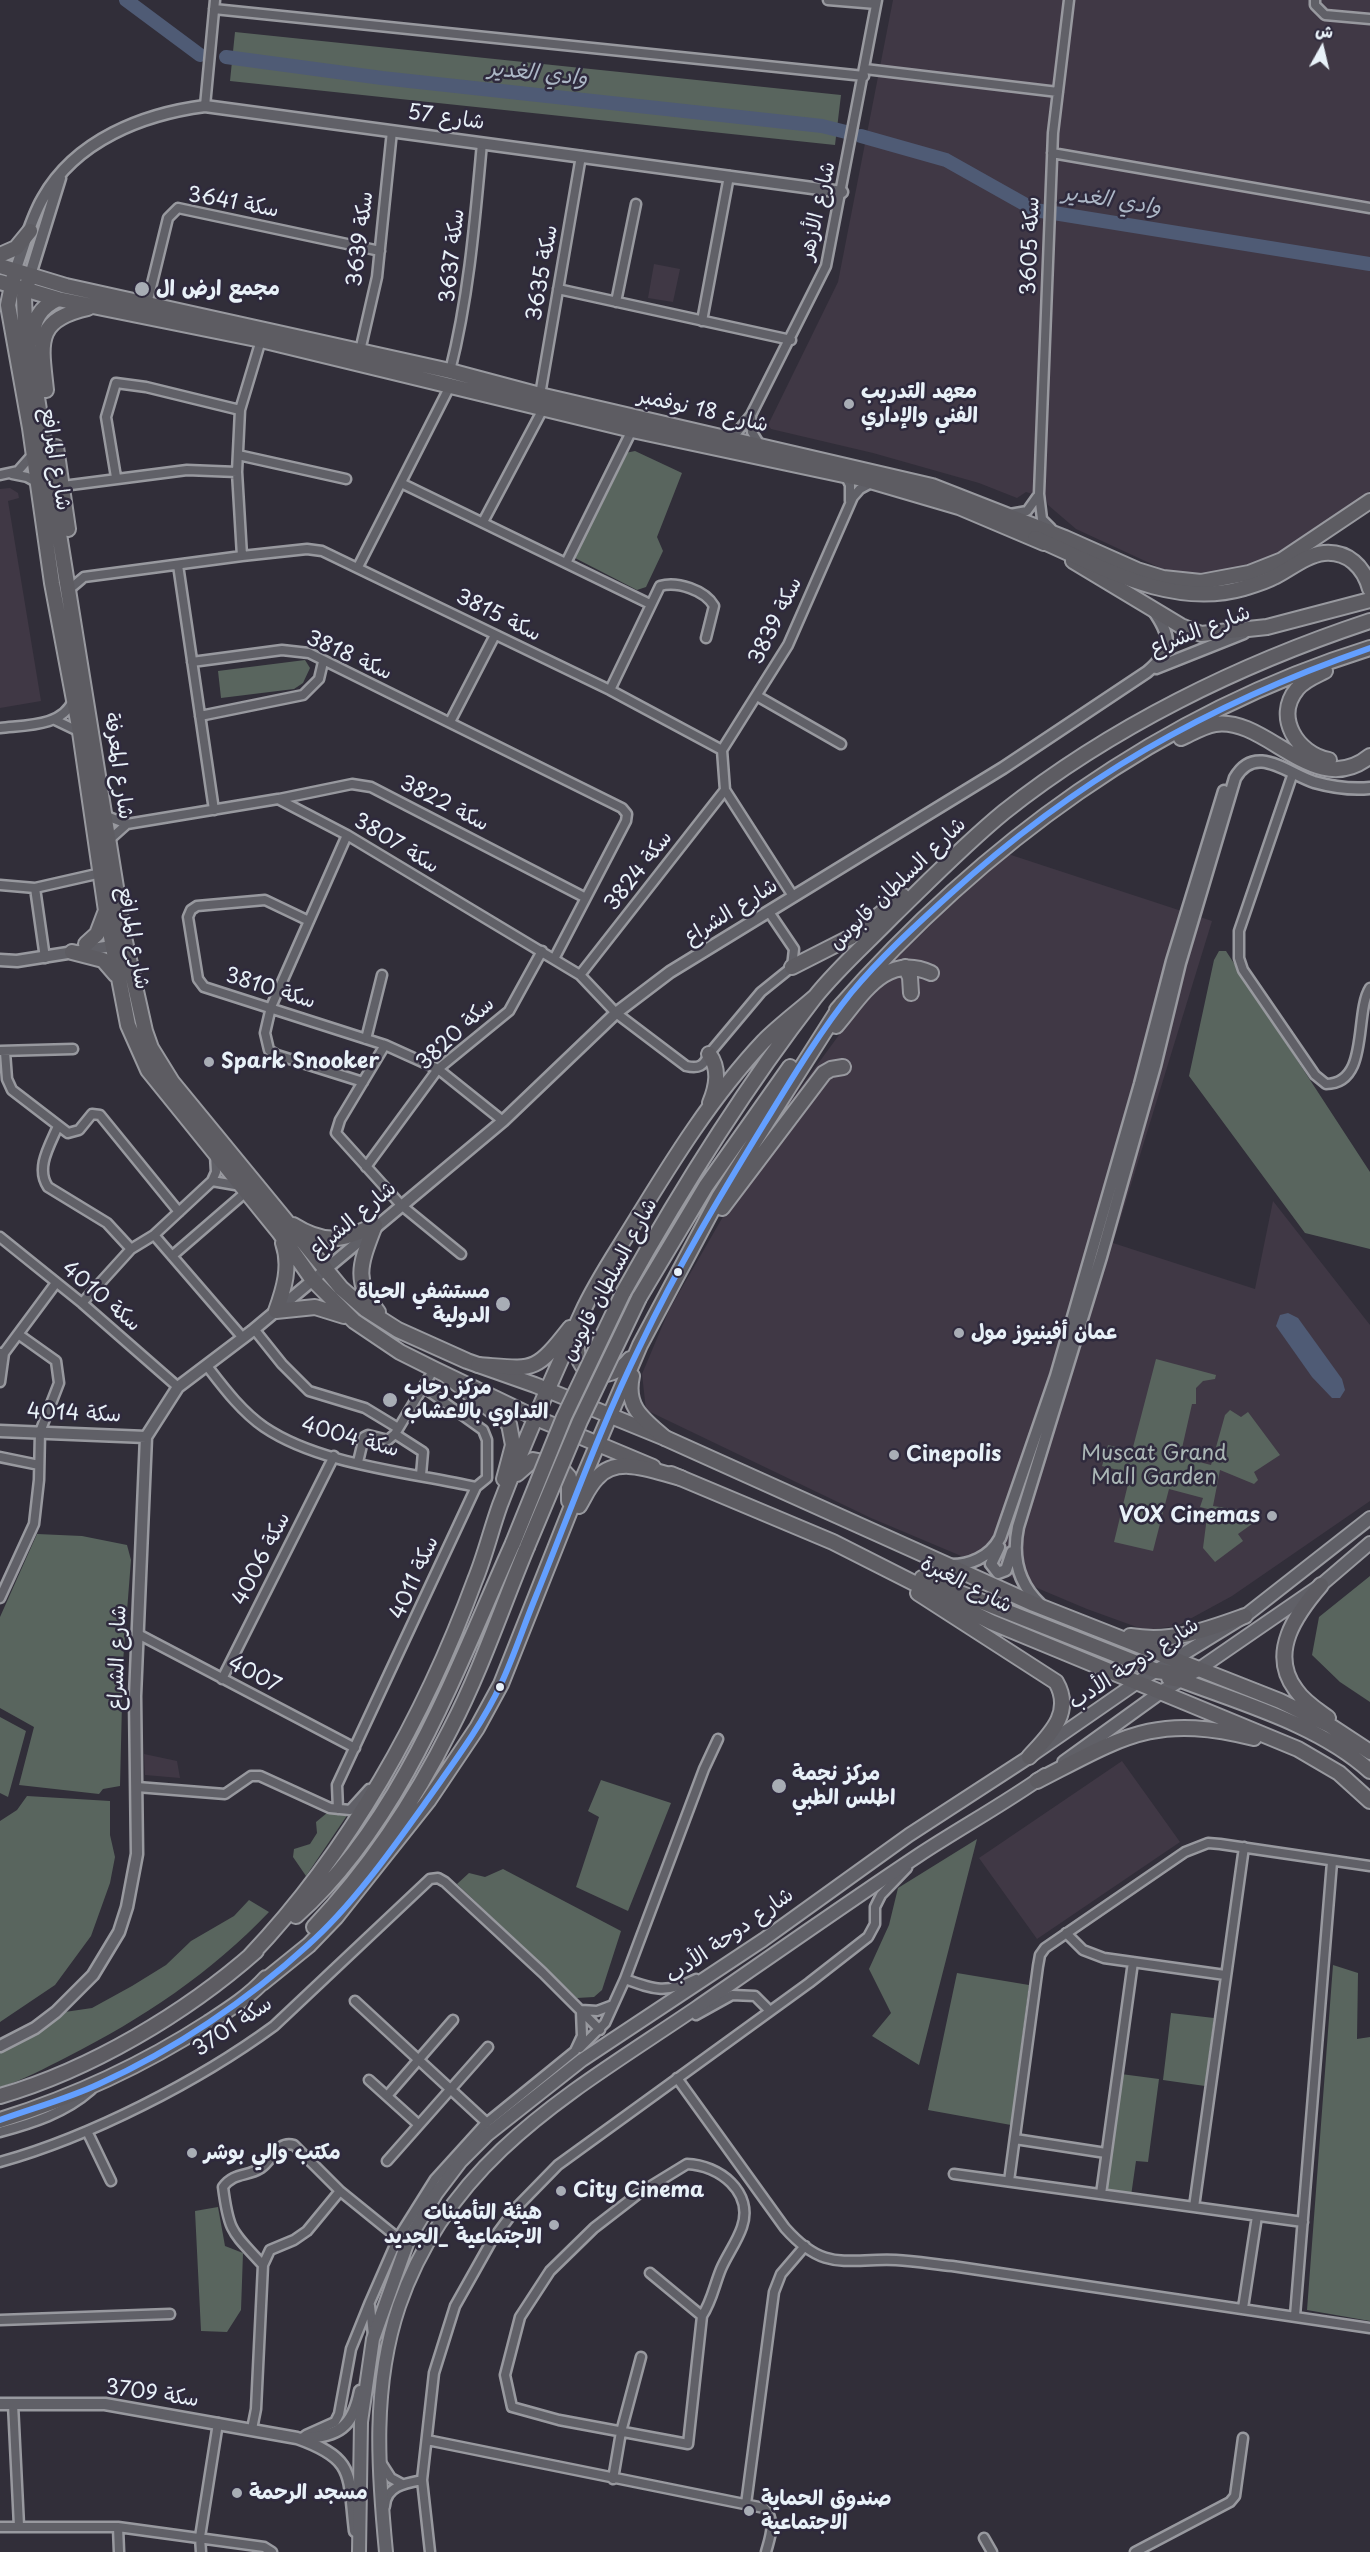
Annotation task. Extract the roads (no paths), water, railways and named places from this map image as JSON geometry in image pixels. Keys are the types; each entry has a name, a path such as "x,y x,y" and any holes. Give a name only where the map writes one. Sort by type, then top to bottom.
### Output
{"main road":[{"path":"0,255 16,248 30,231"},
{"name":"شارع 18 نوفمبر","path":"0,266 66,286 450,371 632,430 845,475 959,507 1035,538 1188,630 1201,634 1267,627 1370,600"},
{"path":"5,284 15,270"},
{"name":"شارع المعرفة","path":"30,275 24,308 108,841 118,941 151,1048 172,1082 281,1225"},
{"name":"شارع 18 نوفمبر","path":"5,284 58,299 261,340 450,386 542,401 727,439 932,486 1154,575 1180,580 1216,581 1249,573 1282,560 1370,501"},
{"name":"شارع المرافع","path":"5,284 52,583 80,732 106,911 118,941 118,978 128,1025 148,1070 244,1189 365,1309 398,1330 478,1365 549,1390"},
{"path":"32,354 36,320 47,304 58,299"},
{"path":"0,304 12,330"},
{"path":"64,560 69,537 63,486 46,396 43,336 47,327 61,316 92,306"},
{"path":"1035,538 1136,581 1166,590 1195,594 1236,590 1273,578 1312,556 1324,553 1346,557 1354,561 1369,585"},
{"name":"شارع السلطان قابوس","path":"0,2096 21,2090 93,2058 162,2020 210,1990 323,1892 393,1795 433,1721 513,1543 564,1417 623,1293 691,1175 816,996 951,858 1005,812 1090,752 1140,722 1237,673 1370,621"},
{"path":"1370,650 1299,686 1288,707 1288,720 1295,740 1311,754 1323,759 1336,761 1361,754 1370,743"},
{"name":"شارع السلطان قابوس","path":"0,2120 97,2085 178,2042 262,1983 355,1881 419,1788 452,1726 580,1421 639,1298 705,1186 747,1125 811,1040 842,1004 919,922 975,871 1072,794 1151,744 1215,710 1295,674 1370,650"},
{"path":"1072,794 1176,741 1217,723 1249,731 1299,760 1319,766 1336,768 1355,765 1370,756"},
{"path":"792,967 851,937 951,858"},
{"path":"86,944 97,934 106,911"},
{"path":"72,952 103,960 118,978"},
{"path":"801,1066 878,978 905,967 931,974"},
{"path":"905,967 910,977 911,993"},
{"path":"500,1504 584,1310 672,1162 765,1041 816,996"},
{"path":"142,1019 147,1001"},
{"path":"262,1983 309,1945 336,1917 428,1801 477,1728 501,1684 565,1524 642,1342 719,1197 842,1004"},
{"path":"699,1124 716,1085 716,1063 709,1054"},
{"path":"699,1235 824,1073 834,1067 843,1067"},
{"path":"354,1321 315,1306 276,1311 286,1278 286,1255 281,1225 331,1239 344,1239 375,1226"},
{"name":"شارع المرافع","path":"281,1225 312,1279 354,1321 400,1352 536,1418"},
{"path":"375,1226 361,1265 360,1281 366,1298 398,1330"},
{"path":"584,1310 576,1350 580,1364 591,1372 606,1376 619,1371 642,1342"},
{"path":"478,1365 525,1369 537,1366 584,1310"},
{"path":"642,1342 630,1383 631,1401 643,1419 664,1438"},
{"path":"250,1956 290,1915 316,1880 383,1777 433,1677 475,1581 500,1504 513,1445 509,1424 503,1416 447,1376"},
{"name":"شارع الغبرة","path":"549,1390 664,1438 1042,1607 1280,1701 1353,1739 1370,1752"},
{"name":"شارع الغبرة","path":"536,1418 864,1557 991,1622 1298,1749 1338,1773 1370,1801"},
{"path":"511,1480 533,1460 558,1465 569,1477 571,1484 565,1524"},
{"path":"565,1524 591,1484 609,1469 622,1466 637,1467 681,1478"},
{"name":"شارع دوحة الأدب","path":"358,2552 359,2444 373,2339 408,2241 436,2194 461,2161 487,2135 582,2060 726,1964 909,1835 1029,1757 1136,1683 1151,1669 1174,1660 1245,1616 1370,1518"},
{"name":"شارع دوحة الأدب","path":"385,2546 379,2456 379,2406 389,2343 399,2307 417,2265 447,2214 481,2169 541,2113 919,1855 1037,1781 1161,1692 1199,1669 1321,1585 1370,1543"},
{"path":"864,1557 1151,1669 1178,1674 1199,1669"},
{"path":"864,1557 1056,1682 1063,1698 1061,1717 1029,1757"},
{"path":"1321,1585 1304,1604 1289,1629 1285,1664 1296,1691 1353,1739"},
{"path":"1110,1632 1165,1640 1191,1635 1245,1616"},
{"path":"1151,1669 1157,1662 1157,1655 1153,1651"},
{"path":"1136,1683 1158,1677 1181,1680 1305,1730 1370,1771"},
{"path":"1037,1781 1114,1741 1153,1729 1209,1729 1298,1749"}],"street":[{"path":"828,0 877,2"},
{"name":"سكة 3605","path":"1065,538 1046,525 1040,510 1039,494 1052,153 1069,0"},
{"path":"1315,0 1315,5 1325,15 1370,19"},
{"name":"شارع الأزهر","path":"727,439 738,431 751,415 791,340 826,266 877,2"},
{"path":"206,106 214,4 1058,92"},
{"name":"شارع 57","path":"15,270 42,200 62,173 98,142 133,123 159,114 206,106 842,192"},
{"name":"سكة 3639","path":"360,351 380,251 392,131"},
{"name":"سكة 3637","path":"450,371 464,318 471,273 482,143"},
{"path":"1052,153 1370,208"},
{"name":"سكة 3635","path":"483,522 542,401 558,289 581,156"},
{"path":"30,275 62,173"},
{"path":"702,321 729,176"},
{"path":"616,302 636,204"},
{"name":"سكة 3641","path":"147,304 168,219 178,208 380,251"},
{"path":"558,289 791,340"},
{"path":"242,556 237,472 240,411 261,340"},
{"path":"116,477 106,417 116,382 146,387 240,411"},
{"path":"358,567 450,386"},
{"path":"751,415 752,432 761,447"},
{"path":"566,563 632,430"},
{"path":"4,474 23,467 33,453"},
{"path":"238,455 346,479"},
{"path":"63,486 116,477 187,470 237,472"},
{"path":"4,474 27,477 38,483"},
{"path":"845,475 850,485 850,501"},
{"name":"سكة 3839","path":"722,750 788,645 850,501 860,489 874,482"},
{"path":"401,483 650,604"},
{"path":"1004,514 1027,511 1039,494"},
{"name":"سكة 3815","path":"84,577 313,549 358,567 610,690 722,750"},
{"path":"64,560 73,573 84,577 71,588 70,597"},
{"path":"178,565 214,810"},
{"path":"610,690 660,586 668,583 678,584 710,598 714,606 706,638"},
{"name":"شارع الشراع","path":"0,2046 35,2028 63,2005 93,1975 118,1932 128,1907 137,1854 135,1696 146,1437 178,1387 276,1311 503,1121 616,1013 670,972 1002,768 1147,672 1158,663 1167,649 1168,639 1166,629 1152,609"},
{"name":"شارع الشراع","path":"1147,672 1194,651 1267,627"},
{"path":"450,722 495,635"},
{"name":"سكة 3818","path":"192,662 292,649 309,653 323,662 450,722 622,808 627,814 627,821 584,897"},
{"path":"200,716 303,695 319,679 323,662"},
{"path":"757,696 841,744"},
{"path":"0,728 55,720 69,711 74,697"},
{"path":"55,720 80,732"},
{"path":"722,750 725,790 793,896"},
{"path":"1370,781 1326,778 1265,754 1253,755 1241,760 1228,776 1172,961 1140,1084 1056,1376 991,1564 995,1572 1006,1570 1015,1546 1018,1527 1101,1257 1155,1066 1180,963 1235,778 1245,766 1260,761 1274,763 1293,773 1335,787 1370,788"},
{"path":"1293,773 1239,931 1238,951 1243,970 1314,1075 1326,1084 1344,1078 1354,1067 1360,1044 1365,1000 1370,988"},
{"name":"سكة 3822","path":"278,799 352,784 372,787 584,897"},
{"name":"سكة 3824","path":"580,975 725,790"},
{"path":"104,815 127,824 278,799"},
{"name":"سكة 3807","path":"278,799 347,835 580,975 616,1013 686,1066 700,1067 709,1054"},
{"path":"108,841 127,824"},
{"path":"347,835 271,1007 265,1033 269,1050 277,1055 363,1082"},
{"path":"0,885 35,888 101,873"},
{"path":"35,888 45,958"},
{"path":"554,959 584,897"},
{"name":"سكة 3810","path":"309,921 274,903 256,900 197,906 191,910 189,917 198,979 204,987 385,1045 438,1069 503,1121"},
{"path":"709,1054 761,992 792,967 794,949 769,912"},
{"path":"72,952 86,944 118,941"},
{"path":"0,960 45,958 118,941"},
{"name":"سكة 3820","path":"366,1167 438,1069 509,1011 542,951"},
{"path":"366,1039 382,975"},
{"path":"385,1045 340,1120 336,1133 401,1205 461,1254"},
{"path":"73,1048 3,1051 7,1079 12,1090 68,1133 75,1132 92,1114 103,1118 179,1212"},
{"path":"58,1126 42,1165 44,1182 48,1187 107,1223 131,1249"},
{"path":"82,1303 131,1249 154,1235 212,1181 216,1172 214,1154"},
{"path":"212,1181 244,1189"},
{"path":"172,1256 244,1189"},
{"path":"154,1235 234,1328 250,1332 309,1391 365,1408 423,1452 421,1475"},
{"name":"سكة 4010","path":"0,1238 82,1303 178,1387"},
{"path":"0,1382 2,1353 56,1283"},
{"path":"0,1599 34,1524 40,1432 59,1383 56,1361 18,1334"},
{"name":"سكة 4004","path":"207,1366 236,1403 263,1426 296,1444 358,1462 476,1487"},
{"path":"358,1462 364,1437 368,1435 388,1440 396,1431 434,1369"},
{"name":"سكة 4011","path":"338,1809 337,1785 476,1487 488,1478 487,1440 483,1430 423,1387"},
{"name":"سكة 4014","path":"0,1431 146,1437"},
{"name":"سكة 4006","path":"222,1679 334,1456"},
{"path":"0,1457 39,1465"},
{"path":"947,1565 964,1564 979,1559 992,1549 1000,1538"},
{"path":"1015,1546 1021,1576 1028,1590 1042,1607"},
{"name":"4007","path":"138,1634 355,1748"},
{"path":"297,2438 324,2429 335,2422 339,2414 351,2349 370,2302 398,2238 435,2179 487,2123 600,2030 625,1979 704,1769 718,1739"},
{"path":"136,1787 225,1794 250,1776 260,1776 338,1809 350,1810 383,1777"},
{"path":"1009,2181 1040,1955 1066,1933 1191,1849 1208,1844 1244,1847 1370,1866"},
{"path":"1194,2207 1224,1975 1244,1847"},
{"path":"430,2552 422,2480 434,2373 455,2306 491,2242 517,2207 558,2165 809,1983 868,1937 874,1924 875,1907 881,1895 919,1855"},
{"path":"1295,2316 1332,1862"},
{"name":"سكة 3701","path":"0,2162 87,2131 156,2097 268,2031 430,1879 438,1878 445,1882 600,2030"},
{"path":"1066,1933 1083,1950 1104,1958 1224,1975"},
{"path":"1101,2194 1133,1962"},
{"path":"625,1979 652,1989 664,1990 683,1985 726,1964"},
{"path":"653,2037 732,1995 755,1996 769,2010"},
{"path":"355,2001 453,2089 487,2123"},
{"path":"575,2051 582,2036 581,2010 597,2011 613,2005"},
{"path":"387,2096 453,2020"},
{"path":"387,2161 488,2047"},
{"path":"677,2078 785,2228 805,2246 839,2262 897,2260 952,2266 1370,2328"},
{"path":"369,2080 419,2125"},
{"path":"0,2132 37,2121 76,2104 97,2085"},
{"path":"87,2131 111,2181"},
{"path":"1015,2139 1106,2152"},
{"path":"263,2265 239,2243 230,2227 223,2187 228,2180 261,2168 282,2145 288,2143 294,2145 340,2191 398,2238"},
{"path":"687,2164 703,2164 715,2169 730,2182 741,2196 743,2215 743,2226 721,2271 711,2303 702,2316 688,2444 621,2432 512,2407 505,2375 520,2317 550,2271 594,2228 687,2164"},
{"path":"954,2174 1303,2222"},
{"path":"252,2429 256,2409 263,2265 270,2250 294,2240 307,2231 340,2191"},
{"path":"1244,2308 1257,2216"},
{"path":"746,2505 774,2292 781,2274 805,2246"},
{"path":"650,2273 702,2316"},
{"path":"370,2302 373,2339"},
{"path":"0,2320 170,2314"},
{"path":"613,2479 621,2432 641,2357"},
{"name":"سكة 3709","path":"297,2438 327,2436 349,2422 359,2400 370,2358"},
{"name":"سكة 3709","path":"0,2404 105,2404 252,2429 297,2438 326,2448 340,2460 348,2476 358,2552"},
{"path":"13,2404 19,2526"},
{"path":"201,2552 200,2536 218,2423"},
{"path":"1135,2552 1230,2502 1234,2496 1243,2438"},
{"path":"427,2440 764,2508 769,2512 773,2529 766,2552"},
{"path":"379,2456 392,2478 402,2484"},
{"path":"385,2546 385,2501 392,2490 402,2484 422,2480"},
{"path":"0,2527 118,2527 200,2536 264,2547 272,2552"},
{"path":"118,2527 118,2552"},
{"path":"984,2538 992,2552"}],"water":[{"path":"1288,1313 1298,1318 1342,1379 1345,1390 1340,1398 1332,1398 1312,1377 1276,1326 1280,1315"}],"waterway":[{"name":"وادي الغدير","path":"126,0 200,55"},
{"name":"وادي الغدير","path":"226,57 382,78 822,126 846,132"},
{"name":"وادي الغدير","path":"861,136 946,160 1035,210 1370,264"}],"place":[{"name":"مجمع ارض ال","path":"142,289"},
{"name":"معهد التدريب الفني والإداري","path":"849,404"},
{"name":"Spark Snooker","path":"209,1062"},
{"name":"مستشفي الحياة الدولية","path":"503,1304"},
{"name":"عمان أفينيوز مول","path":"959,1333"},
{"name":"مركز رحاب التداوي بالاعشاب","path":"390,1400"},
{"name":"Cinepolis","path":"894,1455"},
{"name":"VOX Cinemas","path":"1272,1516"},
{"name":"مركز نجمة اطلس الطبي","path":"779,1786"},
{"name":"مكتب والي بوشر","path":"192,2153"},
{"name":"City Cinema","path":"561,2191"},
{"name":"هيئة التأمينات الاجتماعية _الجديد","path":"554,2225"},
{"name":"مسجد الرحمة","path":"237,2493"},
{"name":"صندوق الحماية الاجتماعية","path":"749,2511"}],"park label":[{"name":"Muscat Grand Mall Garden","path":"1154,1466"}]}
